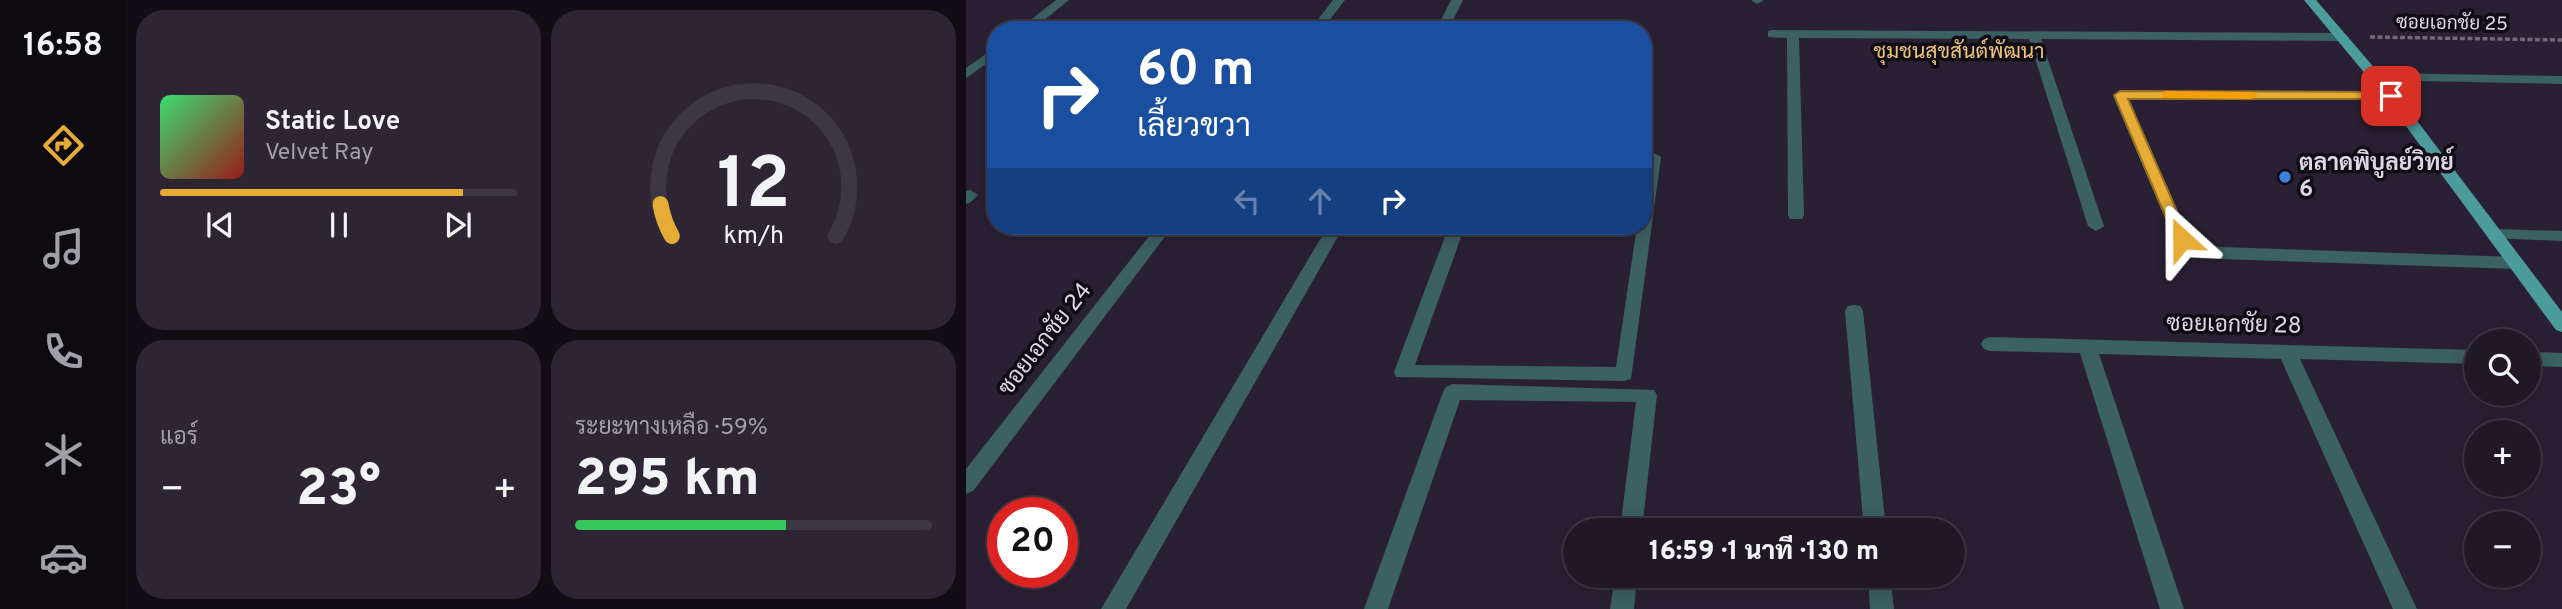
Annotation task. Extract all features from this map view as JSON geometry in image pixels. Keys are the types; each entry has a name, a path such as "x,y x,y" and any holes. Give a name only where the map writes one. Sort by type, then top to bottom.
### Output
{"main road":[{"path":"2310,0 2391,96 2562,325"}],"street":[{"path":"1036,21 1063,0"},
{"path":"1324,21 1339,0"},
{"path":"1446,21 1457,0"},
{"path":"1772,34 2343,37"},
{"path":"1793,34 1796,215"},
{"path":"2034,35 2096,226"},
{"path":"966,74 987,58"},
{"path":"2375,77 2562,80"},
{"path":"2391,96 2120,95 2182,239 2200,249 2220,253 2517,263"},
{"path":"2496,234 2562,236"},
{"name":"ซอยเอกชัย 24","path":"966,485 1159,235"},
{"path":"1113,609 1331,235"},
{"path":"1454,235 1403,372 1624,374 1643,235"},
{"path":"1854,311 1874,518"},
{"name":"ซอยเอกชัย 28","path":"1990,344 2464,357"},
{"path":"2087,346 2172,609"},
{"path":"2287,352 2405,609"},
{"path":"2541,359 2562,360"},
{"path":"1376,609 1454,392 1647,395 1632,518"},
{"path":"1622,609 1625,588"},
{"path":"1880,588 1882,609"}],"path":[{"name":"ซอยเอกชัย 25","path":"2343,37 2562,40"}],"slow traffic":[{"path":"2166,95 2252,95"}],"place":[{"name":"ตลาดพิบูลย์วิทย์ 6","path":"2285,177"}],"district":[{"name":"ชุมชนสุขสันต์พัฒนา","path":"1959,52"}],"route":[{"path":"2182,239 2120,95 2391,96"}]}
